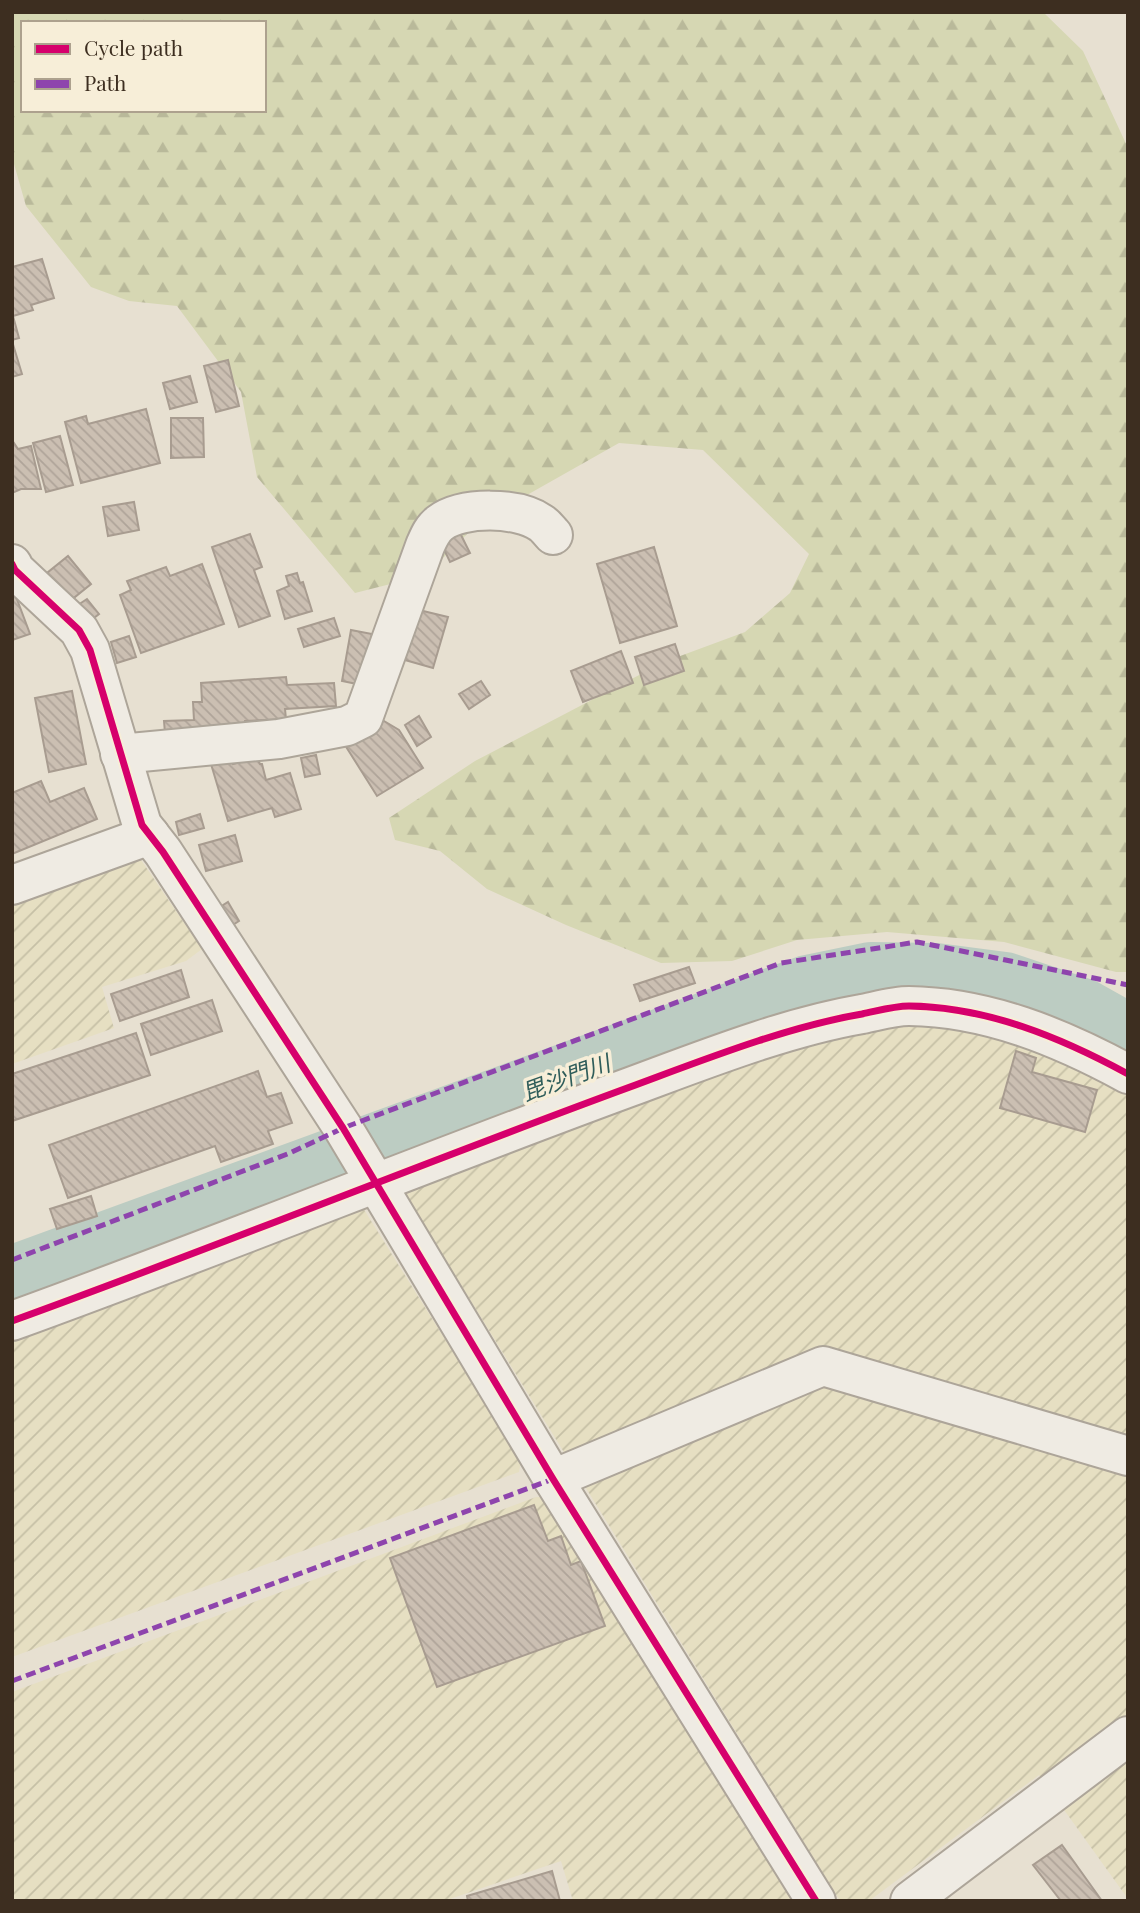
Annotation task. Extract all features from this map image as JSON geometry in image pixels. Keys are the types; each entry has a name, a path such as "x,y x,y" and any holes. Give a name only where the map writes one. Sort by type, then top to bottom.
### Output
{"street":[{"path":"120,754 279,739 347,726 363,718 431,531 441,522 456,515 475,511 520,513 542,523 553,535"},
{"path":"12,564 15,570 79,631 90,650 142,825 343,1128 553,1479 816,1901"},
{"path":"12,886 150,835"},
{"path":"12,1321 375,1185 442,1156 679,1069 826,1020 906,1006 963,1012 1014,1023 1086,1051 1128,1074"},
{"path":"553,1479 823,1366 1128,1456"},
{"path":"910,1901 1128,1736"}],"shaded area":[{"path":"139,857 202,949 186,961 102,987 114,1028 12,1064 12,900"},
{"path":"1128,1005 1128,1899 1039,1775 869,1901 840,1901 402,1189 728,1068 877,1028"},
{"path":"358,1200 521,1461 519,1472 12,1657 12,1330"},
{"path":"536,1497 545,1497 797,1901 573,1901 561,1861 444,1901 12,1901 12,1692"}],"green space":[{"path":"12,12 1043,12 1083,51 1128,148 1128,972 1116,972 1004,942 887,932 797,940 732,961 661,963 566,925 487,889 440,851 395,840 389,818 475,761 664,662 745,632 790,593 809,554 703,450 619,443 479,522 426,575 355,593 257,477 241,392 177,306 129,301 91,287 26,206 12,157"}],"building":[{"path":"42,259 54,298 31,305 33,310 13,316 19,338 12,340 12,267"},
{"path":"12,341 22,374 12,377"},
{"path":"228,360 239,406 216,412 204,366"},
{"path":"190,376 197,402 170,409 163,383"},
{"path":"146,409 160,463 81,483 65,422 86,416 88,424"},
{"path":"171,418 203,418 204,457 171,458"},
{"path":"60,436 73,485 46,492 33,443"},
{"path":"12,440 18,449 31,446 41,489 21,489 12,493"},
{"path":"134,502 139,530 108,536 103,507"},
{"path":"460,533 470,553 450,562 441,543"},
{"path":"250,534 262,567 254,570 270,616 239,627 212,547"},
{"path":"654,547 677,626 620,643 597,564"},
{"path":"68,556 91,584 70,601 47,573"},
{"path":"202,564 224,624 141,653 120,595 131,590 127,581 166,567 170,576"},
{"path":"297,573 300,583 303,582 312,611 285,619 277,591 289,586 286,576"},
{"path":"12,586 30,634 12,640"},
{"path":"87,599 99,614 90,621 78,605"},
{"path":"419,610 448,617 433,668 405,660"},
{"path":"334,618 340,636 304,647 298,629"},
{"path":"351,630 372,634 362,685 342,681"},
{"path":"129,636 136,657 117,663 111,642"},
{"path":"675,644 684,671 644,685 635,657"},
{"path":"621,651 633,683 583,702 571,671"},
{"path":"286,677 287,685 334,683 336,706 285,709 286,719 245,721 245,728 165,733 164,721 194,720 193,702 202,702 201,683"},
{"path":"481,681 490,695 469,709 459,694"},
{"path":"72,691 86,764 49,772 35,698"},
{"path":"419,716 431,737 417,746 405,725"},
{"path":"384,721 399,730 423,768 377,796 345,745"},
{"path":"316,755 320,774 305,777 301,758"},
{"path":"231,758 233,764 257,758 262,764 266,780 290,773 301,809 275,817 272,808 228,821 211,764"},
{"path":"41,781 50,802 84,788 97,819 12,854 12,793"},
{"path":"200,814 204,828 179,835 176,822"},
{"path":"235,835 242,861 206,871 199,845"},
{"path":"228,902 239,921 231,926 220,907"},
{"path":"689,967 695,983 640,1001 634,985"},
{"path":"181,970 189,997 120,1021 111,994"},
{"path":"212,1000 222,1031 151,1055 141,1024"},
{"path":"136,1033 150,1075 12,1121 12,1074"},
{"path":"1016,1051 1036,1058 1032,1072 1097,1090 1085,1132 1000,1108"},
{"path":"258,1071 267,1097 281,1093 292,1123 268,1131 273,1144 221,1162 215,1146 68,1198 49,1145"},
{"path":"91,1196 97,1216 57,1229 50,1209"},
{"path":"534,1505 548,1541 561,1536 571,1565 581,1561 605,1626 437,1687 390,1558"},
{"path":"1062,1845 1102,1901 1061,1901 1033,1865"},
{"path":"552,1871 560,1901 468,1901 467,1896"}],"waterway":[{"name":"毘沙門川","path":"12,1281 808,990 871,977 935,978 1004,987 1081,1013 1128,1039"}],"marked path":[{"path":"12,1260 290,1153 343,1128 781,963 917,942 1128,985"},
{"path":"12,1681 553,1479"}],"cycle path":[{"path":"12,564 15,570 79,630 90,650 142,825 163,852 343,1128 553,1479 816,1901"},
{"path":"12,1321 686,1066 745,1045 833,1020 903,1006 967,1012 995,1018 1049,1036 1128,1074"}]}
